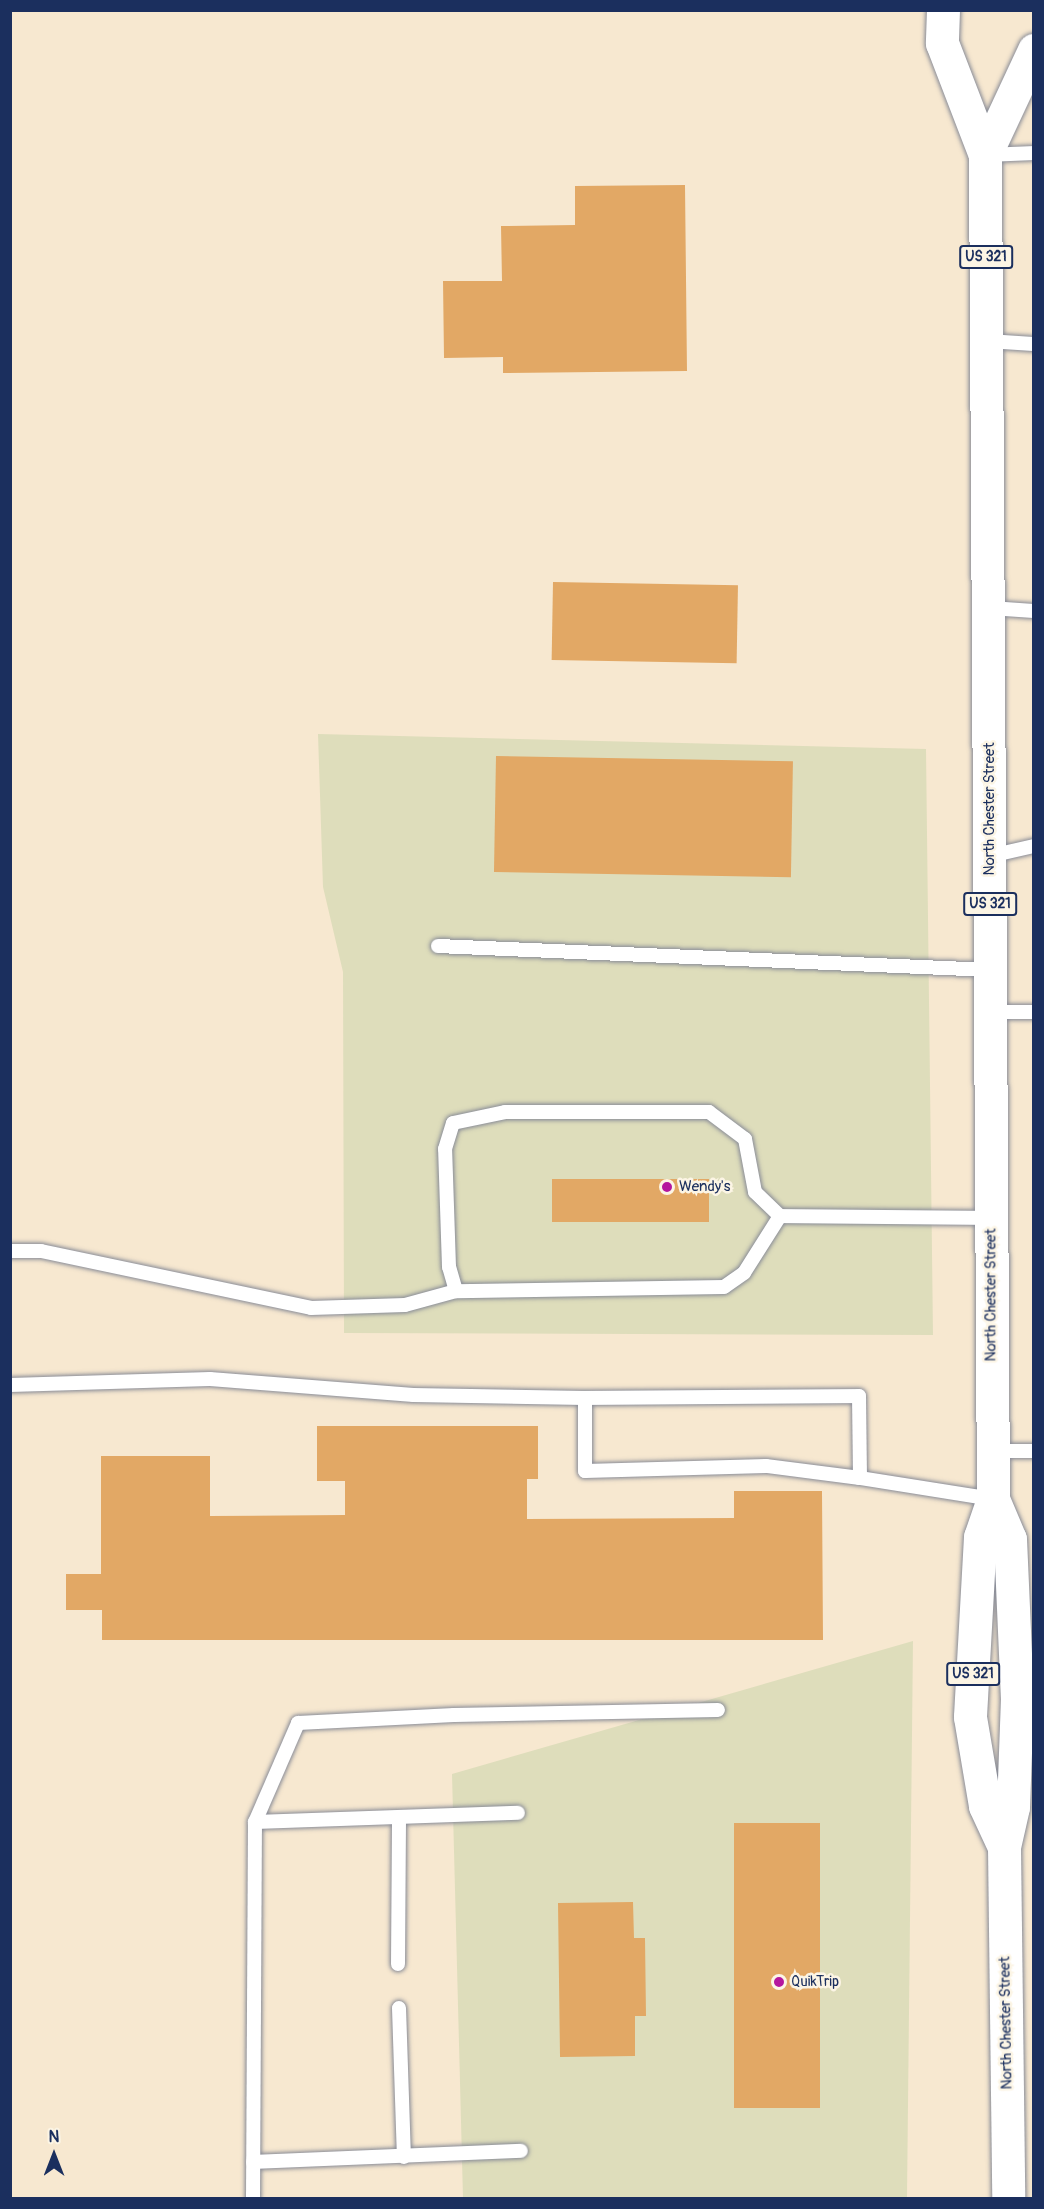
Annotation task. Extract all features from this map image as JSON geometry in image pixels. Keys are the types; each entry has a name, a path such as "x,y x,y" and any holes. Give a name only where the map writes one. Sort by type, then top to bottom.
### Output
{"highway":[{"name":"North Chester Street","path":"943,10 942,43 985,155 990,608 990,1218 993,1498 980,1537 970,1716 986,1806 1004,1846"},
{"name":"North Chester Street","path":"985,155 1034,50"},
{"name":"North Chester Street","path":"993,1498 1010,1539 1017,1698 1013,1807 1004,1846 1008,2199"}],"lane":[{"path":"985,155 1034,153"},
{"path":"987,341 1034,344"},
{"path":"990,608 1034,610"},
{"path":"990,856 1034,846"},
{"path":"438,946 990,970"},
{"path":"990,1012 1034,1012"},
{"path":"456,1291 449,1267 445,1149 453,1123 505,1112 709,1112 745,1139 755,1191 780,1216 990,1218"},
{"path":"10,1251 41,1251 311,1308 405,1305 456,1291 724,1287 744,1273 780,1216"},
{"path":"10,1385 210,1379 413,1395 585,1398 859,1396 860,1478"},
{"path":"585,1398 585,1472 766,1466 993,1498"},
{"path":"992,1451 1034,1451"},
{"path":"253,2199 255,1822 298,1723 454,1715 718,1710"},
{"path":"255,1822 518,1813"},
{"path":"398,1964 399,1818"},
{"path":"399,2008 404,2157"},
{"path":"253,2162 521,2151"}],"shaded area":[{"path":"318,734 926,749 933,1335 344,1333 343,972 323,887"},
{"path":"913,1641 907,2198 463,2198 452,1774"}],"building":[{"path":"685,185 687,371 503,373 503,357 444,358 443,281 502,281 501,226 575,225 575,186"},
{"path":"553,582 738,585 737,663 552,660"},
{"path":"496,756 793,761 791,877 494,872"},
{"path":"552,1179 709,1179 709,1222 552,1222"},
{"path":"317,1426 538,1426 538,1479 527,1479 527,1519 734,1518 734,1491 822,1491 823,1640 102,1640 102,1610 66,1610 66,1574 101,1574 101,1456 210,1456 210,1516 345,1515 345,1481 317,1481"},
{"name":"QuikTrip","path":"734,1823 820,1823 820,2108 734,2108"},
{"path":"633,1902 634,1938 645,1938 646,2016 635,2016 635,2056 560,2057 558,1903"}],"place":[{"name":"Wendy's","path":"667,1187"},
{"name":"QuikTrip","path":"779,1982"}]}
